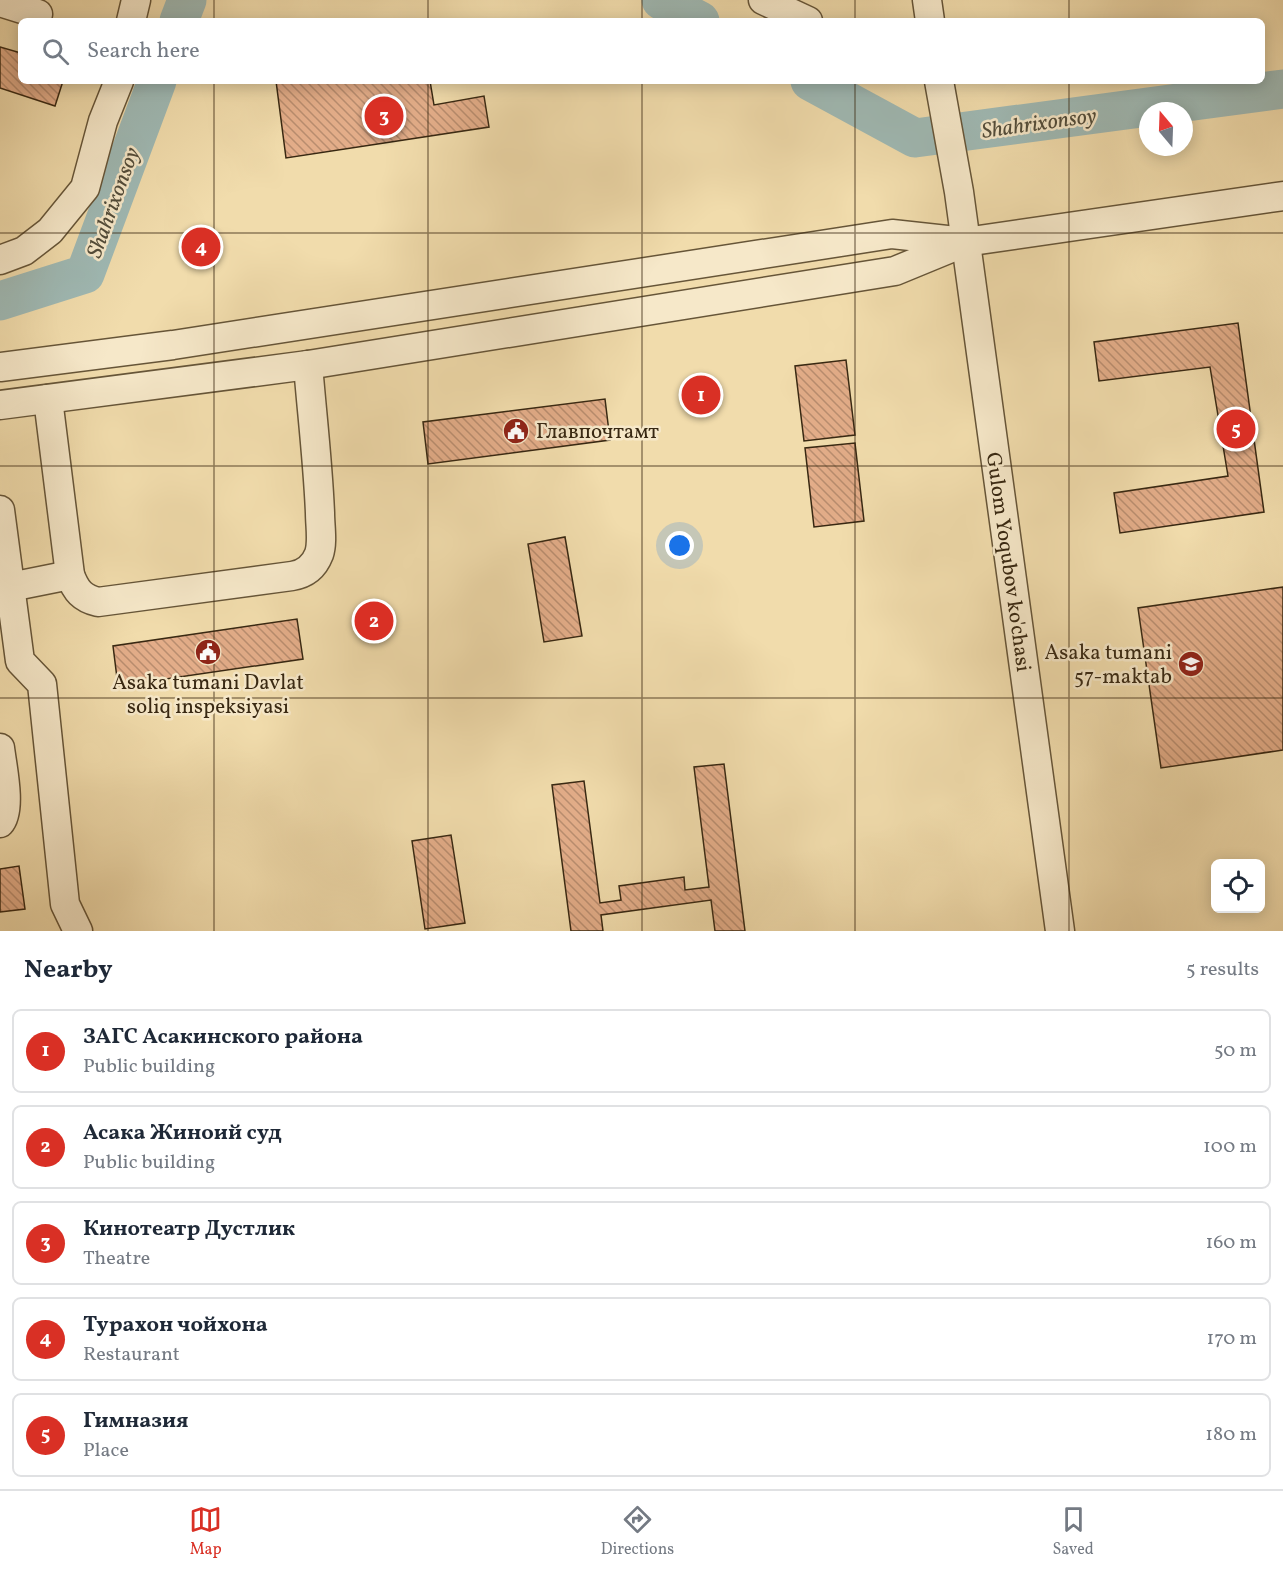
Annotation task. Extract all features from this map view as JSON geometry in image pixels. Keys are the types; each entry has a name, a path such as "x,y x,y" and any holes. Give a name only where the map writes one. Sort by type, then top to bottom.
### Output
{"street":[{"path":"133,18 136,0"},
{"path":"763,0 802,18"},
{"path":"927,0 930,18"},
{"path":"0,2 38,14"},
{"path":"0,260 24,250 50,231 84,188 103,121 118,84"},
{"name":"Gulom Yoqubov ko'chasi","path":"938,84 959,192 1060,931"},
{"path":"0,366 173,345 892,234 965,242 1283,196"},
{"path":"0,405 308,365 895,272 965,242"},
{"path":"173,345 177,382"},
{"path":"48,399 70,575 76,591 86,599 98,602 300,575 311,568 321,546 319,491 308,365"},
{"path":"0,510 5,588 20,661 42,684 65,904 78,931"},
{"path":"5,588 70,575"},
{"path":"0,748 6,796 4,819 0,823"}],"building":[{"path":"0,47 18,52 18,84 62,84 55,106 0,88"},
{"path":"276,84 430,84 434,105 484,96 489,127 286,158"},
{"path":"1238,323 1264,512 1120,533 1114,493 1228,476 1210,367 1099,381 1094,342"},
{"path":"846,360 855,435 804,441 795,366"},
{"name":"Главпочтамт","path":"605,399 610,440 428,464 423,422"},
{"path":"855,443 864,521 814,527 805,448"},
{"path":"565,537 582,636 544,642 528,544"},
{"path":"1283,587 1283,750 1161,768 1138,608"},
{"name":"Asaka tumani Davlat soliq inspeksiyasi","path":"297,619 303,659 118,686 113,646"},
{"path":"724,764 745,931 715,931 711,900 601,915 603,931 571,931 552,785 584,781 600,903 621,900 619,886 684,877 685,890 709,887 694,767"},
{"path":"451,835 465,923 425,929 412,841"},
{"path":"19,866 25,909 0,912 0,869"}],"waterway":[{"name":"Shahrixonsoy","path":"180,18 187,0"},
{"name":"Shahrixonsoy","path":"661,0 694,18"},
{"name":"Shahrixonsoy","path":"0,301 85,274 156,84"},
{"name":"Shahrixonsoy","path":"816,84 915,138 1283,89"}],"place":[{"name":"Кинотеатр Дустлик","path":"384,116"},
{"name":"Турахон чойхона","path":"201,247"},
{"name":"ЗАГС Асакинского района","path":"701,395"},
{"name":"Гимназия","path":"1236,429"},
{"name":"Главпочтамт","path":"516,431"},
{"name":"Асака Жиноий суд","path":"374,621"},
{"name":"Asaka tumani Davlat soliq inspeksiyasi","path":"208,652"},
{"name":"Asaka tumani 57-maktab","path":"1191,664"}]}
